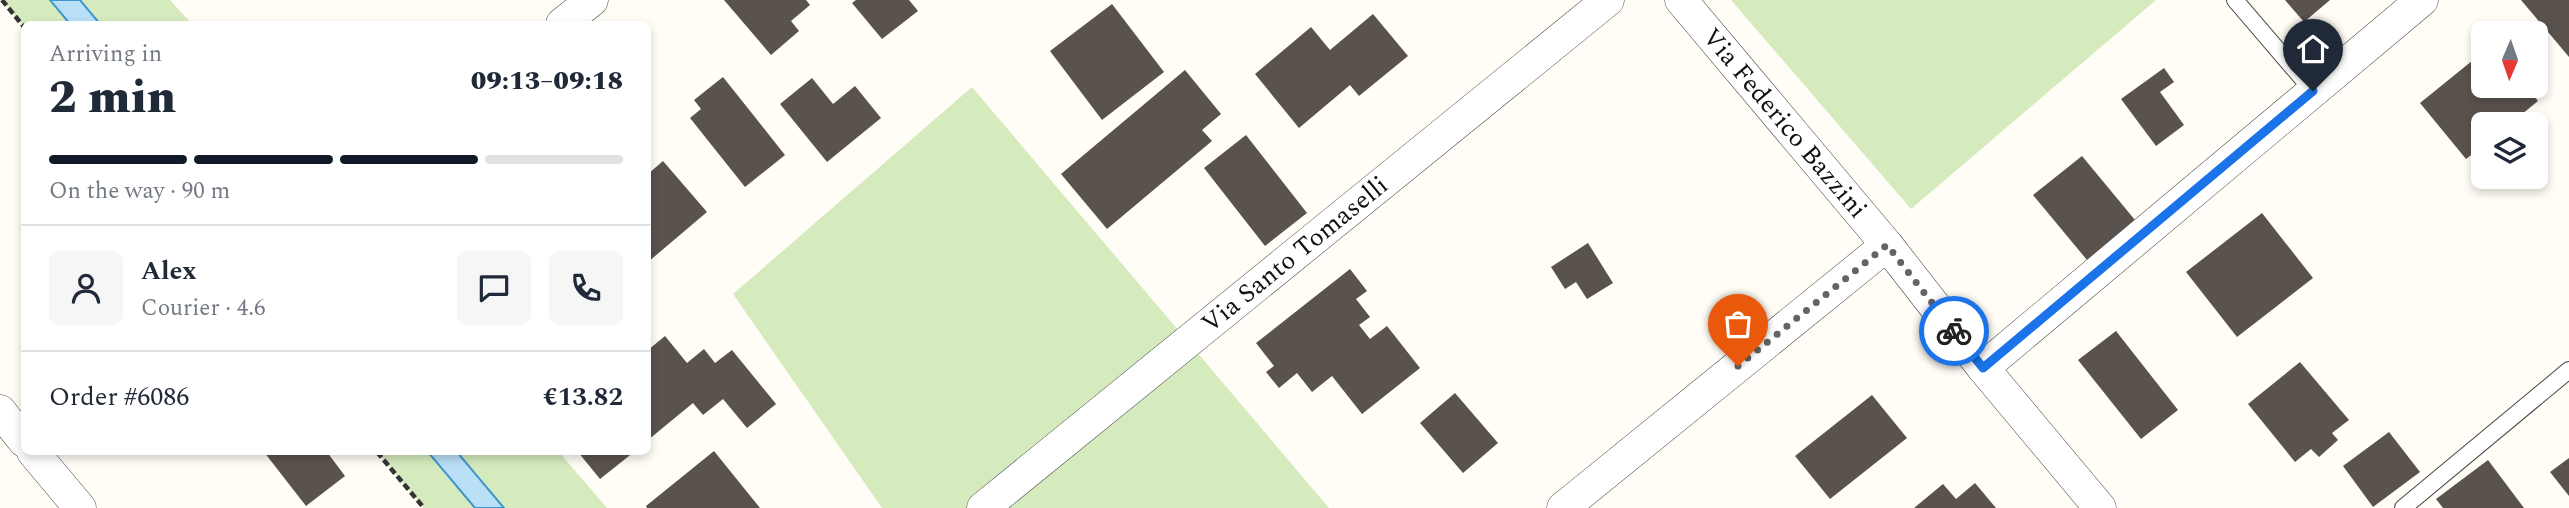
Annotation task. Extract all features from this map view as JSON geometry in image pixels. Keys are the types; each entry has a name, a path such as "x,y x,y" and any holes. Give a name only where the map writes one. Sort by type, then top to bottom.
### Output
{"street":[{"path":"566,21 592,0"},
{"name":"Via Santo Tomaselli","path":"983,508 1608,0"},
{"name":"Via Federico Bazzini","path":"1681,0 1887,245 1983,368 2100,508"},
{"path":"1983,368 2422,0"},
{"path":"1563,508 1887,245"},
{"path":"0,411 21,437"},
{"path":"36,455 80,508"}],"lane":[{"path":"2235,0 2313,91"},
{"path":"2403,508 2569,370"}],"path":[{"path":"2,0 21,23"},
{"path":"380,455 424,508"}],"green space":[{"path":"2,0 170,0 189,21 21,21 21,23"},
{"path":"1731,0 2156,0 1911,209"},
{"path":"972,87 1329,508 882,508 733,294"},
{"path":"380,455 562,455 607,508 424,508"}],"water":[{"path":"50,0 80,0 98,21 68,21"},
{"path":"431,455 460,455 504,508 475,508"}],"building":[{"path":"724,0 806,0 810,5 791,21 799,31 771,55"},
{"path":"856,0 909,0 918,11 882,39 852,3"},
{"path":"2285,0 2330,0 2304,22"},
{"path":"2521,0 2569,0 2569,57 2548,32 2548,21 2539,21"},
{"path":"1112,4 1164,72 1102,120 1050,51"},
{"path":"1373,14 1408,56 1359,96 1350,85 1299,128 1255,74 1311,27 1330,50"},
{"path":"2471,62 2471,98 2536,98 2538,101 2525,112 2471,112 2471,155 2466,159 2420,103"},
{"path":"2164,68 2174,82 2160,92 2184,125 2156,146 2121,99"},
{"path":"1185,70 1221,114 1202,130 1212,141 1107,229 1061,174"},
{"path":"723,77 785,155 745,187 690,118 701,109 694,100"},
{"path":"812,78 833,104 855,86 881,118 827,162 780,104"},
{"path":"1246,135 1307,213 1265,246 1204,168"},
{"path":"2082,156 2135,220 2087,260 2033,195"},
{"path":"663,161 707,212 651,259 651,171"},
{"path":"2262,213 2313,278 2237,337 2186,272"},
{"path":"1588,243 1613,283 1587,299 1576,282 1565,289 1551,267"},
{"path":"1350,269 1367,291 1356,299 1370,317 1359,325 1370,339 1387,326 1420,368 1362,414 1332,376 1312,392 1297,373 1279,388 1266,372 1274,366 1256,343"},
{"path":"2116,331 2178,410 2141,439 2078,360"},
{"path":"665,336 687,363 704,349 715,363 732,350 776,404 747,428 723,399 703,415 693,403 651,438 651,348"},
{"path":"2300,362 2349,420 2332,433 2338,440 2319,457 2311,449 2295,462 2248,404"},
{"path":"1455,393 1498,443 1463,473 1420,423"},
{"path":"1872,395 1907,438 1830,499 1795,456"},
{"path":"2389,432 2420,472 2373,507 2343,466"},
{"path":"714,451 760,508 647,508 646,506"},
{"path":"266,455 329,455 345,476 306,506"},
{"path":"580,455 630,455 600,479"},
{"path":"2569,458 2569,496 2550,472"},
{"path":"2488,460 2524,508 2443,508 2436,499"},
{"path":"1975,483 1996,508 1914,508 1943,484 1956,499"}],"way so far":[{"path":"1738,366 1887,245 1954,331"}],"route":[{"path":"1954,331 1983,368 2313,91"}]}
